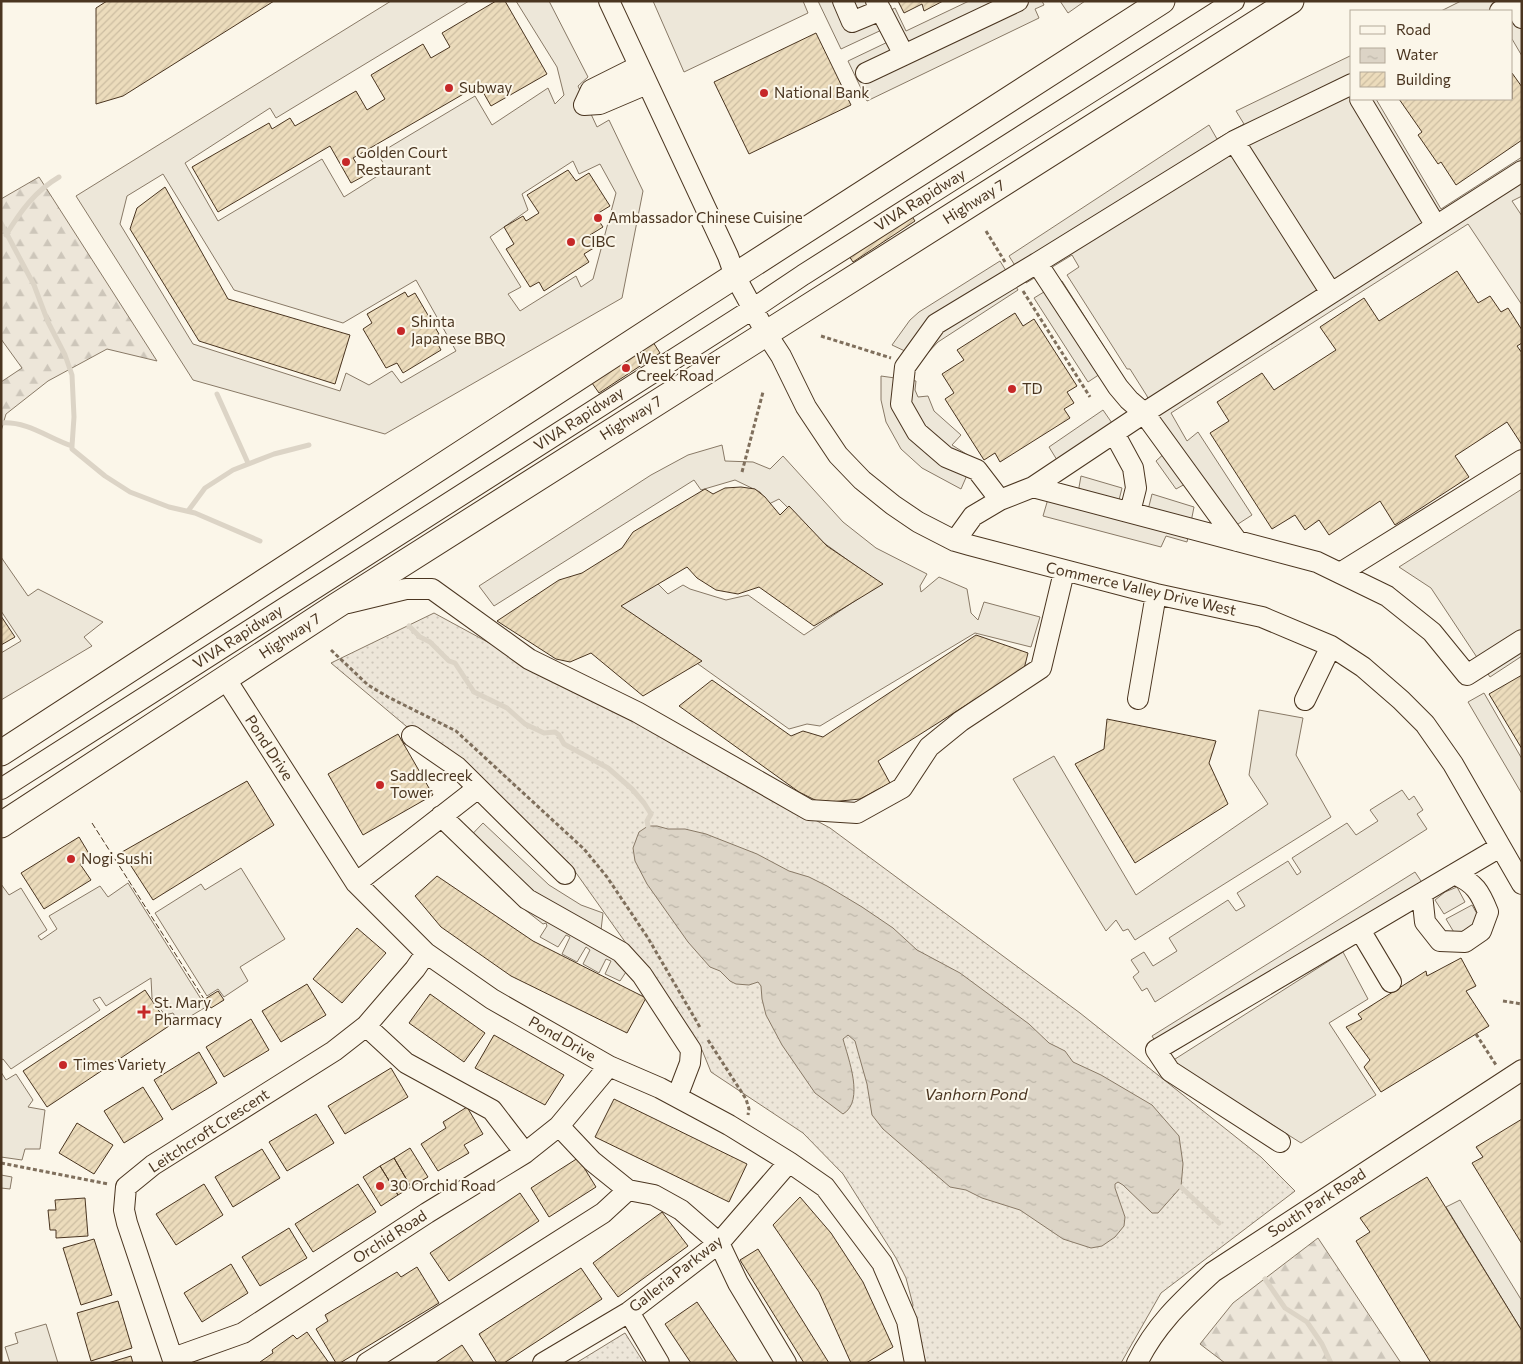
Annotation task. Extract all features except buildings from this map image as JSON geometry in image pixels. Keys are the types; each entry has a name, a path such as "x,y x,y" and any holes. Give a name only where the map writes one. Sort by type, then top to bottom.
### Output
{"main road":[{"path":"2,753 735,276 1162,1"},
{"name":"Highway 7","path":"1,825 336,606 1291,1"}],"street":[{"path":"609,1 728,256 735,276 754,308"},
{"path":"843,1 852,22 878,6 904,55"},
{"path":"866,72 1018,1"},
{"name":"VIVA Rapidway","path":"1,788 1234,1"},
{"path":"1502,10 1515,4 1522,18"},
{"path":"639,66 591,90 584,104 600,104 647,84"},
{"path":"1000,500 977,470 946,457 917,432 902,404 905,367 936,324 1234,141 1350,85"},
{"path":"1361,100 1436,226"},
{"path":"1234,141 1331,294"},
{"path":"955,541 973,516 1000,500 1033,487 1144,413 1522,171"},
{"path":"1036,263 1118,387 1144,413 1238,541"},
{"name":"Commerce Valley Drive West","path":"754,308 766,333 781,356 806,407 838,455 862,480 918,522 955,541 1064,572 1262,617 1331,646 1364,667 1425,724 1453,764 1522,884"},
{"path":"1114,433 1133,468 1136,488 1130,512"},
{"path":"1340,573 1522,460"},
{"path":"1033,487 1317,562 1387,596 1432,632 1468,675 1522,640"},
{"path":"336,606 406,589 432,589 530,659 637,712 810,810 857,813 902,788 929,747 1041,668 1064,572"},
{"path":"1138,699 1156,594"},
{"path":"1305,700 1331,646"},
{"name":"Pond Drive","path":"224,678 356,883 426,953 492,998 609,1066 660,1088 729,1125 789,1162 825,1188 882,1263 907,1321 915,1363"},
{"path":"412,736 457,767 565,874"},
{"path":"356,883 478,788"},
{"path":"441,816 527,899 621,952 642,975 691,1050 690,1063 677,1097"},
{"path":"1280,1142 1170,1071 1156,1050 1500,847"},
{"path":"1422,894 1425,922 1440,941 1465,942 1481,931 1488,912 1479,891 1465,879 1454,874"},
{"path":"1360,930 1391,982"},
{"name":"Leitchcroft Crescent","path":"126,1187 153,1165 334,1051 366,1026 415,969 426,953"},
{"path":"366,1026 406,1063 492,1110 525,1153"},
{"name":"Orchid Road","path":"173,1360 243,1333 427,1213 525,1153 559,1126 609,1066"},
{"name":"South Park Road","path":"1137,1363 1145,1346 1176,1306 1213,1272 1514,1075"},
{"path":"559,1126 592,1161 628,1190 654,1195 681,1210 719,1243 738,1283 786,1363"},
{"name":"Galleria Parkway","path":"543,1363 629,1312 719,1243 789,1162"},
{"path":"126,1187 124,1210 127,1223 173,1360"},
{"path":"367,1363 604,1213 628,1190"},
{"path":"629,1312 660,1363"}],"path":[{"path":"986,231 1090,397"},
{"path":"821,336 892,358"},
{"path":"742,472 763,392"},
{"path":"1503,1000 1522,1004"},
{"path":"1476,1034 1514,1075"},
{"path":"1,1163 126,1187"}],"green space":[{"path":"39,177 157,361 107,349 48,381 6,414 1,431 1,382 22,368 1,339 1,199"},
{"path":"434,613 830,828 1080,1013 1261,1157 1295,1191 1161,1293 1121,1363 926,1363 911,1314 913,1305 906,1278 896,1258 843,1174 803,1133 711,1072 702,1050 569,863 331,663"},
{"path":"1318,1238 1401,1363 1225,1363 1200,1344 1233,1303"},
{"path":"625,1333 644,1363 576,1363"}],"shaded area":[{"path":"391,1 469,1 276,118 270,108 185,163 218,221 322,159 344,197 387,170 378,154 475,96 492,125 548,88 555,104 564,95 557,67 516,1 549,1 588,77 578,86 597,127 609,120 643,191 622,298 385,434 193,380 76,196","holes":["573,161 579,174 600,164 616,193 593,279 581,287 576,276 520,311 508,294 521,287 490,237 528,210 522,194","163,174 234,290 343,323 416,280 456,351 401,383 392,371 369,385 346,373 340,391 193,344 120,224 127,196"]},
{"path":"653,1 803,1 808,13 684,72"},
{"path":"818,1 872,1 879,16 895,8 906,31 969,1 1042,1 1044,5 1035,9 1039,18 867,101 848,61 894,39 888,27 841,49"},
{"path":"1060,1 1085,1 1068,13"},
{"path":"1461,1 1522,1 1522,56 1513,41 1513,10 1443,10"},
{"path":"1350,56 1350,100 1377,100 1441,209 1522,157 1522,196 1512,201 1522,216 1522,305 1468,224 1171,413 1187,441 1198,432 1252,515 1221,535 1187,483 1176,489 1156,461 1166,452 1147,396 1130,369 1127,369 1067,275 1079,267 1072,255 1026,283 1009,256 1209,125 1217,139 1244,124 1236,111"},
{"path":"1000,261 1018,290 938,342 922,359 892,345 910,320 919,312"},
{"path":"1062,281 1115,364 1088,382 1034,298"},
{"path":"881,376 916,381 915,390 918,397 928,396 934,411 961,435 952,445 974,459 961,489 922,468 901,449 886,422 881,400"},
{"path":"1103,410 1112,423 1057,460 1049,447"},
{"path":"722,445 725,461 753,462 770,469 783,456 843,522 876,548 927,574 920,586 921,592 939,577 967,589 971,613 978,620 984,602 1040,617 1031,647 975,633 820,726 807,724 789,729 617,606 655,581 668,594 683,585 726,600 748,595 804,635 874,588 874,579 824,543 779,499 769,504 760,492 735,480 701,490 694,480 494,606 479,586 651,475 688,455"},
{"path":"1081,476 1122,488 1119,500 1147,509 1152,494 1194,507 1187,542 1166,536 1161,547 1043,516 1048,499 1078,493"},
{"path":"1522,489 1522,656 1490,677 1431,588 1399,567"},
{"path":"1,557 28,596 38,589 103,622 84,637 92,646 1,700 1,653 21,641 1,611"},
{"path":"1484,693 1522,759 1522,794 1468,702"},
{"path":"1259,710 1303,718 1296,755 1331,817 1135,940 1128,929 1123,931 1116,920 1106,931 1013,779 1054,756 1136,895 1268,804 1249,775"},
{"path":"1402,790 1409,800 1414,796 1423,810 1417,814 1427,829 1155,1002 1147,988 1142,991 1133,977 1139,972 1131,960 1144,952 1153,966 1177,951 1169,938 1228,900 1236,911 1245,906 1237,893 1288,861 1297,875 1301,872 1292,858 1347,823 1356,835 1378,821 1370,810"},
{"path":"483,823 549,885 581,905 603,913 601,930 634,960 620,981 605,974 611,961 606,959 599,973 583,964 590,950 586,947 577,962 562,954 570,937 566,935 558,947 540,937 547,926 546,923 543,924 524,909 459,848"},
{"path":"241,868 285,939 240,967 248,981 224,997 218,989 207,996 155,913 201,884 205,890"},
{"path":"1415,872 1429,893 1165,1057 1152,1036"},
{"path":"128,883 206,1007 179,1023 173,1013 165,1015 152,998 151,978 106,1006 100,997 93,1000 100,1010 11,1069 3,1059 1,1060 1,884 9,895 21,888 47,930 38,936 41,940 57,929 49,916 100,886 108,897"},
{"path":"1457,887 1465,902 1444,914 1435,900 1445,892"},
{"path":"1472,905 1480,919 1467,933 1455,934 1446,919"},
{"path":"1343,952 1368,999 1329,1023 1376,1095 1301,1143 1172,1061"},
{"path":"1,1072 6,1080 16,1074 33,1100 28,1107 45,1110 40,1149 25,1149 22,1160 1,1157"},
{"path":"1,1175 12,1177 10,1189 1,1188"},
{"path":"1460,1200 1522,1301 1522,1331 1446,1207"},
{"path":"46,1324 58,1363 10,1363 5,1347 18,1343 15,1333"}],"water":[{"name":"Vanhorn Pond","path":"648,826 685,829 706,834 757,854 789,871 809,877 862,907 893,928 917,950 960,973 1029,1024 1049,1043 1065,1051 1073,1062 1101,1075 1152,1105 1179,1136 1183,1164 1181,1187 1158,1213 1152,1213 1123,1185 1118,1182 1115,1184 1125,1217 1124,1226 1115,1237 1102,1246 1091,1248 1063,1239 1020,1210 982,1198 966,1190 950,1187 883,1129 872,1115 867,1084 855,1041 848,1035 843,1039 851,1068 854,1090 850,1108 843,1114 815,1093 782,1045 766,1015 761,986 758,982 749,985 736,984 730,981 720,971 710,967 688,942 647,884 635,861 633,848 639,832"}],"waterway":[{"path":"6,235 29,203 59,177"},
{"path":"1,223 34,285 72,375 74,417 72,446"},
{"path":"217,394 248,463"},
{"path":"1,423 29,427 72,446 72,449 105,476 130,492 169,507 195,513 260,541"},
{"path":"188,511 205,488 233,470 274,454 309,445"},
{"path":"409,626 420,637 430,642 449,661 455,663 474,692 507,708 525,724 544,733 555,732 564,744 608,768 632,789 644,803 651,814 647,821 648,826"},
{"path":"1181,1187 1219,1223"},
{"path":"1265,1279 1285,1308 1307,1322 1322,1344 1331,1363"}],"fence":[{"path":"92,823 204,999"}],"place":[{"name":"Subway","path":"449,88"},
{"name":"National Bank","path":"764,93"},
{"name":"Golden Court Restaurant","path":"346,162"},
{"name":"Ambassador Chinese Cuisine","path":"598,218"},
{"name":"CIBC","path":"571,242"},
{"name":"Shinta Japanese BBQ","path":"401,331"},
{"name":"West Beaver Creek Road","path":"626,368"},
{"name":"TD","path":"1012,389"},
{"name":"Saddlecreek Tower","path":"380,785"},
{"name":"Nogi Sushi","path":"71,859"},
{"name":"St. Mary Pharmacy","path":"144,1012"},
{"name":"Times Variety","path":"63,1065"},
{"name":"30 Orchid Road","path":"380,1186"}]}
